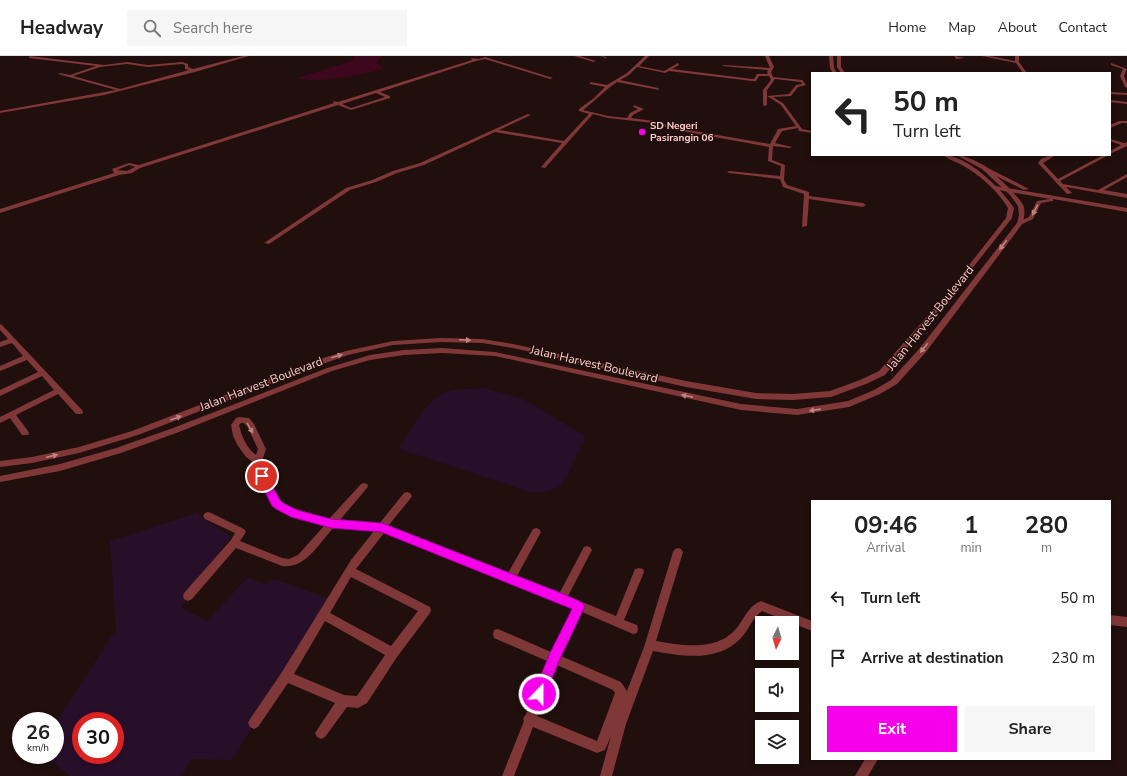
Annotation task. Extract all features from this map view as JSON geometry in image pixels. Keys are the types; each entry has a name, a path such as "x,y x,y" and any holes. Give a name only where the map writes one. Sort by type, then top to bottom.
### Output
{"street":[{"path":"0,112 122,90 247,56"},
{"path":"576,56 594,60"},
{"path":"647,56 628,74 608,86 596,99 580,110 656,122 669,128 746,143 790,147"},
{"path":"767,56 772,67 771,76 773,80 765,90 767,96 782,104 801,130 811,132"},
{"path":"831,56 832,68 834,72"},
{"path":"839,56 838,67 842,72"},
{"path":"956,56 956,58 963,58"},
{"path":"984,56 1017,59"},
{"path":"1002,56 1017,59 1024,72"},
{"path":"30,57 99,66 130,63 151,66 178,63 187,65 186,68 194,71"},
{"path":"25,63 39,58"},
{"path":"479,58 549,78"},
{"path":"0,212 117,172 123,166 136,166 334,102 479,58 497,58"},
{"path":"36,63 48,59"},
{"path":"635,66 664,72 678,64"},
{"path":"1112,64 1125,69 1122,76 1127,87"},
{"path":"71,76 99,66"},
{"path":"724,66 771,69"},
{"path":"669,70 754,80 758,75 803,81 804,85 797,86 790,95 767,96"},
{"path":"60,74 122,90"},
{"path":"617,81 658,89"},
{"path":"591,82 608,86"},
{"path":"334,102 351,109 389,97 373,90"},
{"path":"1111,93 1127,94"},
{"path":"765,105 764,98 767,96"},
{"path":"1111,101 1127,103"},
{"path":"628,118 632,114 642,109 634,106"},
{"path":"0,108 6,111"},
{"path":"543,166 592,113"},
{"path":"267,243 348,189 422,164 529,115"},
{"path":"1111,127 1121,122 1127,122"},
{"path":"799,127 781,129 772,145 770,161 782,165 782,178 785,186 806,192 807,197 804,226"},
{"path":"494,131 564,142"},
{"path":"720,137 724,131"},
{"path":"1111,140 1126,145"},
{"path":"1111,152 1126,145"},
{"name":"Jalan Harvest Boulevard","path":"0,464 32,460 79,450 135,433 317,363 346,354 393,343 440,340 482,341 513,346 686,384 756,396 793,397 831,394 882,373 946,298 1009,218 1011,208 997,190 985,178 969,167 947,156"},
{"path":"960,156 1038,194"},
{"path":"1052,156 1040,163 1069,193"},
{"path":"1057,181 1105,156"},
{"path":"0,207 117,172 132,172 136,166"},
{"path":"984,168 1010,191 1021,206 1022,215 1020,223"},
{"path":"729,172 782,178"},
{"path":"1099,191 1127,175"},
{"path":"1062,186 1127,196"},
{"path":"997,190 1038,194 1127,210"},
{"path":"1010,191 1127,214"},
{"path":"807,197 863,205"},
{"name":"Jalan Harvest Boulevard","path":"0,479 26,475 73,464 135,445 233,408 321,372 388,354 416,351 454,349 495,354 741,407 798,412 849,404 877,392 894,382 923,350 1020,223 1031,218 1039,202 1051,200"},
{"path":"960,279 974,283"},
{"path":"0,326 79,412"},
{"path":"0,345 12,340"},
{"path":"0,369 27,357"},
{"path":"317,363 321,372"},
{"path":"0,393 43,373"},
{"path":"0,420 59,392"},
{"path":"233,408 239,420"},
{"path":"12,415 25,433"},
{"path":"239,420 235,425 236,432 248,455 258,461"},
{"path":"239,420 246,420 250,424 262,449 258,461 262,476 279,506 295,514 331,524 382,528 562,598 633,629"},
{"path":"26,475 32,460"},
{"path":"234,543 282,562 290,563 301,558 364,486"},
{"path":"254,723 286,676 350,571 407,496"},
{"path":"188,596 242,532 208,516"},
{"path":"510,579 536,532"},
{"path":"562,598 588,550"},
{"path":"606,776 620,724 650,645 678,552"},
{"path":"286,676 344,701 358,702 363,699 393,653 426,610 350,571"},
{"path":"618,623 639,572"},
{"path":"508,776 554,658 579,606"},
{"path":"650,645 692,651 708,650 722,646 733,640 742,630 755,609 761,606 811,626"},
{"path":"324,615 393,653"},
{"path":"1111,620 1127,622"},
{"path":"498,634 620,689 621,692 603,743 597,747 529,719"},
{"path":"321,733 344,701"},
{"path":"861,776 871,760"}],"shaded area":[{"path":"354,56 382,56 376,63 384,68 341,78 305,80 298,78 354,60"},
{"path":"485,388 523,399 585,436 567,476 559,486 550,491 533,493 399,449 421,414 436,399 445,393 454,390"},
{"path":"196,513 231,537 181,608 207,621 248,577 266,585 274,579 330,599 232,760 191,759 182,776 70,776 55,764 64,764 64,712 63,712 116,629 110,541"}],"place":[{"name":"SD Negeri Pasirangin 06","path":"642,132"}],"route":[{"path":"262,476 276,503 295,514 331,524 382,528 579,606 554,658 539,694"}]}
